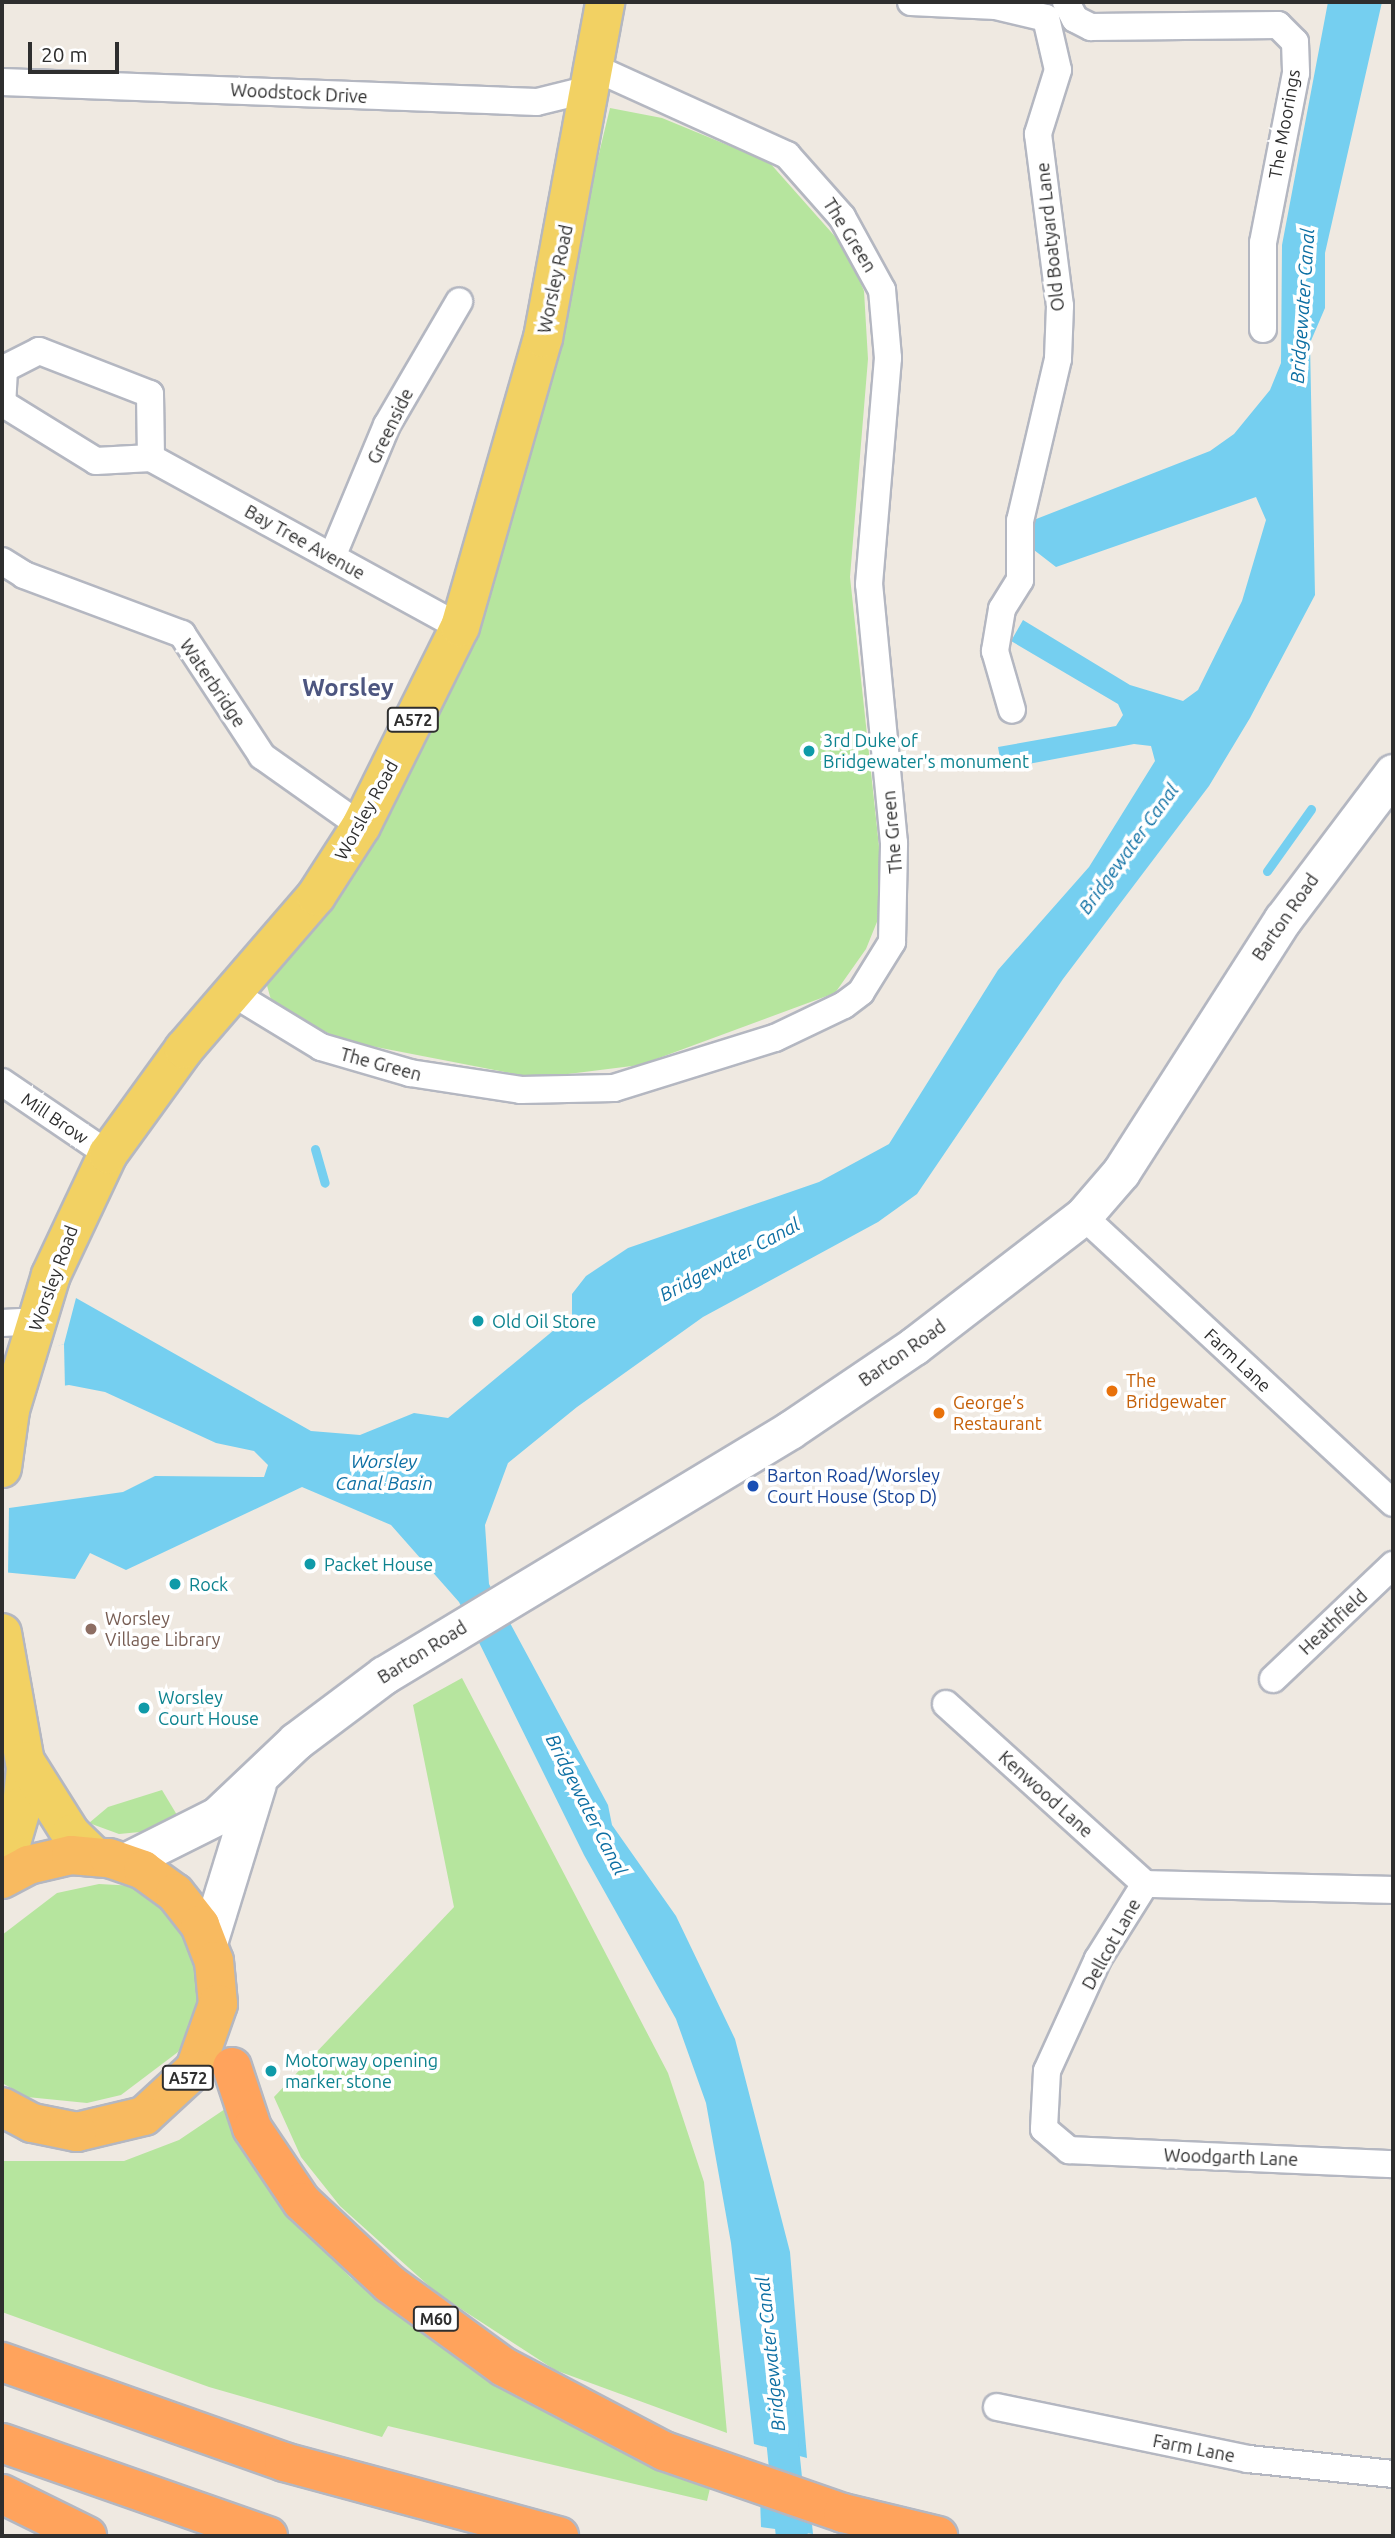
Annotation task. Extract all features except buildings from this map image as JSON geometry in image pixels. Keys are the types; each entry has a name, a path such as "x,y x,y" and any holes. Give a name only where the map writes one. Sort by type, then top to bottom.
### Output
{"highway":[{"path":"2,1880 49,1858 109,1859"},
{"name":"A572","path":"12,2120 100,2130 164,2103 206,2049 218,1981 208,1942 175,1893 109,1859"},
{"name":"M60","path":"218,1981 232,2067 251,2127 282,2178 390,2284 548,2393 664,2451 843,2513 938,2536"},
{"path":"2,2362 297,2466 559,2536"},
{"path":"2,2443 268,2536"},
{"path":"2,2494 87,2536"}],"main road":[{"name":"Worsley Road","path":"2,1468 22,1331 108,1154 184,1049 316,896 361,826 460,627 543,338 595,79 605,2"},
{"name":"Barton Road","path":"109,1859 203,1826 261,1773 354,1696 462,1626 522,1595 800,1423 1083,1216 1121,1172 1283,919 1391,780"},
{"name":"A572","path":"2,1633 25,1761 22,1806 2,1874"},
{"name":"A572","path":"25,1761 71,1834 109,1859"},
{"path":"208,1942 261,1773"}],"street":[{"name":"Old Boatyard Lane","path":"911,2 996,6 1046,18 1058,70 1038,134 1060,306 1058,359 1020,521 1020,580 1002,609 995,651 1012,710"},
{"name":"The Moorings","path":"1066,2 1075,19 1091,27 1278,25 1295,42 1296,73 1263,243 1263,329"},
{"name":"Woodstock Drive","path":"2,82 524,102 595,79"},
{"name":"The Green","path":"234,994 321,1047 410,1073 521,1090 614,1088 775,1038 844,1005 861,992 892,942 894,843 869,584 888,358 883,290 842,217 787,155 595,79"},
{"name":"Greenside","path":"332,557 387,425 459,302"},
{"path":"39,351 150,394 151,458 96,461 2,402 4,369 39,351"},
{"name":"Bay Tree Avenue","path":"151,458 460,627"},
{"name":"Waterbridge","path":"2,561 24,575 182,634 262,756 361,826"},
{"name":"Mill Brow","path":"2,1082 108,1154"},
{"name":"Farm Lane","path":"1083,1216 1393,1503"},
{"name":"Heathfield","path":"1273,1679 1393,1565"},
{"name":"Kenwood Lane","path":"946,1704 1145,1884"},
{"name":"Dellcot Lane","path":"1069,2150 1044,2129 1047,2071 1098,1959 1145,1884 1393,1890"},
{"name":"Woodgarth Lane","path":"1069,2150 1393,2164"},
{"name":"Farm Lane","path":"997,2407 1248,2459 1393,2474"}],"green space":[{"path":"610,108 662,118 769,162 847,250 864,291 868,359 850,577 885,902 866,949 835,993 640,1065 536,1078 345,1041 273,1007 266,982 329,907 532,431"},
{"path":"462,1678 668,2073 704,2182 727,2433 555,2370 438,2294 340,2206 301,2157 274,2097 454,1907 413,1705"},
{"path":"162,1790 180,1820 161,1830 119,1834 89,1823 108,1807"},
{"path":"99,1884 136,1886 166,1899 203,1951 198,2021 178,2052 121,2095 87,2103 27,2097 2,2083 2,1935 57,1893"},
{"path":"228,2107 294,2219 351,2278 489,2375 711,2484 707,2501 388,2426 382,2437 209,2387 2,2312 2,2161 124,2161 179,2140"}],"water":[{"name":"Worsley Canal Basin","path":"1328,2 1382,2 1325,253 1325,308 1310,343 1315,595 1250,718 1209,786 1063,979 917,1194 878,1222 703,1317 577,1407 508,1463 485,1525 489,1584 608,1805 612,1825 676,1916 735,2039 790,2252 807,2458 754,2444 731,2243 706,2103 676,2019 584,1855 459,1602 391,1525 302,1487 126,1570 90,1553 75,1579 2,1572 2,1509 123,1492 155,1476 264,1477 268,1465 254,1451 216,1443 105,1392 69,1385 2,1395 2,1365 64,1344 76,1298 311,1431 360,1435 414,1413 448,1418 572,1315 572,1294 586,1276 628,1248 819,1182 889,1144 998,970 1089,867 1155,761 1151,746 1134,744 1002,769 998,747 1116,726 1123,715 1118,704 1011,641 1023,620 1130,685 1183,701 1198,690 1242,601 1266,520 1256,497 1056,567 1034,550 1026,523 1210,451 1234,434 1270,390 1281,363 1282,245"},
{"path":"760,2498 811,2514 813,2534 761,2527"}],"pier":[{"path":"64,1344 65,1389 2,1398 2,1361"},
{"path":"2,1505 9,1505 8,1576 2,1575"}],"waterway":[{"path":"1267,871 1311,809"},
{"path":"315,1149 325,1183"},
{"name":"Bridgewater Canal","path":"779,2409 792,2536"}],"place":[{"name":"3rd Duke of Bridgewater's monument","path":"809,751"},
{"name":"Old Oil Store","path":"478,1321"},
{"name":"The Bridgewater","path":"1112,1391"},
{"name":"George’s Restaurant","path":"939,1413"},
{"name":"Barton Road/Worsley Court House (Stop D)","path":"753,1486"},
{"name":"Packet House","path":"310,1564"},
{"name":"Rock","path":"175,1584"},
{"name":"Worsley Village Library","path":"91,1629"},
{"name":"Worsley Court House","path":"144,1708"},
{"name":"Motorway opening marker stone","path":"271,2071"}],"district":[{"name":"Worsley","path":"348,688"}]}
